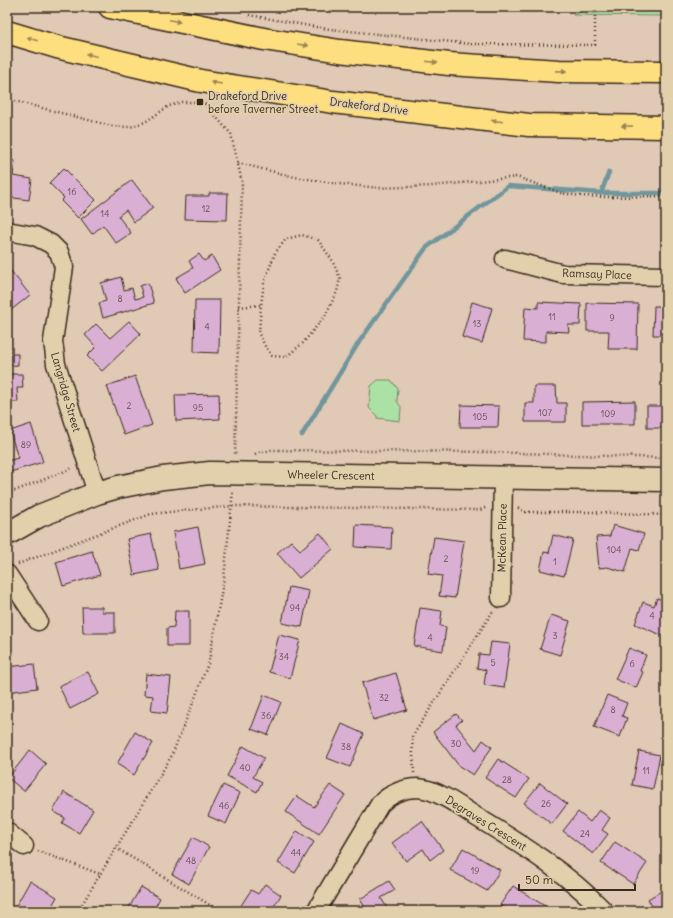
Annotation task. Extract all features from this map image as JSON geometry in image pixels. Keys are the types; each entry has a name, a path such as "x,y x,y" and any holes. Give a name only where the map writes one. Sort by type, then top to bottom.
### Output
{"highway":[{"path":"110,7 264,39 340,51 449,64 559,71 666,72"},
{"name":"Drakeford Drive","path":"7,32 72,50 201,81 333,102 529,125 666,127"}],"street":[{"name":"Langridge Street","path":"7,231 35,236 51,244 59,252 64,267 53,341 56,364 97,493"},
{"name":"Ramsay Place","path":"505,259 563,274 666,276"},
{"name":"Wheeler Crescent","path":"7,534 39,516 97,493 163,478 210,473 666,480"},
{"name":"McKean Place","path":"501,598 503,478"},
{"path":"12,570 38,621"},
{"name":"Degraves Crescent","path":"316,911 380,804 396,792 418,788 441,795 515,840 558,870 604,911"},
{"path":"7,832 24,846"}],"path":[{"path":"246,15 321,28 471,44 595,45 595,7"},
{"path":"7,99 112,126 130,127 145,122 169,106 182,102 203,102 231,134 242,182 235,459"},
{"path":"238,163 324,182 379,188 433,186 517,177 561,193 580,196 666,196"},
{"path":"302,235 318,240 332,260 340,278 337,292 325,316 303,343 286,357 272,356 259,334 261,305 264,283 275,253 286,239 302,235"},
{"path":"239,307 261,305"},
{"path":"250,455 271,450 490,452 666,458"},
{"path":"7,494 77,467"},
{"path":"78,911 171,757 208,661 224,578 233,486"},
{"path":"12,570 151,514 230,506 480,510 494,504"},
{"path":"514,505 525,512 591,512 666,515"},
{"path":"414,789 412,737 501,598"},
{"path":"24,846 100,874"},
{"path":"116,848 220,911"}],"green space":[{"path":"593,7 666,7 666,16 573,15"},
{"path":"378,380 391,380 398,389 397,401 401,407 400,421 377,418 377,416 369,408 371,386"}],"building":[{"path":"7,160 15,161 13,176 32,179 29,200 7,197"},
{"path":"64,168 96,200 78,218 61,201 64,198 49,183"},
{"path":"132,180 153,208 134,222 126,210 118,216 131,233 116,243 103,225 92,234 81,219"},
{"path":"209,193 228,193 227,220 185,219 186,196 209,196"},
{"path":"199,254 204,261 212,256 220,270 185,293 176,278 193,268 189,261"},
{"path":"7,266 30,295 10,311 7,307"},
{"path":"121,277 124,290 132,288 135,299 143,297 140,286 148,283 154,303 103,318 99,303 106,301 101,283"},
{"path":"195,300 220,300 219,353 194,352"},
{"path":"472,302 492,308 482,343 462,337"},
{"path":"538,302 581,304 580,325 568,325 569,332 546,331 546,342 523,341 525,307 538,308"},
{"path":"587,303 638,304 637,349 608,349 609,331 587,331"},
{"path":"654,306 666,306 666,335 653,335"},
{"path":"129,321 141,334 102,371 87,356 96,347 85,335 96,324 110,338"},
{"path":"7,332 10,332 10,354 18,354 18,365 7,366"},
{"path":"7,374 22,374 23,388 17,388 18,402 7,402"},
{"path":"135,376 152,425 124,435 107,386"},
{"path":"534,386 556,386 557,403 566,403 566,422 525,422 525,403 534,403"},
{"path":"219,394 220,419 176,421 175,395"},
{"path":"635,401 635,424 582,424 582,402"},
{"path":"461,405 499,406 498,427 460,427"},
{"path":"647,406 666,406 666,428 647,428"},
{"path":"31,424 43,462 7,473 7,461 18,458 10,431"},
{"path":"356,525 392,527 391,549 355,547"},
{"path":"613,525 644,534 639,550 632,548 625,572 607,567 599,568 596,537 610,536"},
{"path":"198,527 205,564 179,569 173,532"},
{"path":"320,533 333,549 299,578 277,553 291,541 300,550"},
{"path":"151,534 159,570 134,575 127,539"},
{"path":"553,535 573,540 564,576 540,570 544,552 549,553"},
{"path":"434,537 464,541 455,598 439,596 442,576 428,574"},
{"path":"92,551 100,575 63,586 56,562"},
{"path":"289,587 309,591 302,627 282,623"},
{"path":"657,598 666,601 666,637 635,624 643,602 654,606"},
{"path":"82,607 102,607 102,612 115,612 115,633 83,633"},
{"path":"420,608 442,611 440,626 446,627 443,651 414,646"},
{"path":"175,611 189,611 189,646 167,646 167,628 174,627"},
{"path":"551,615 570,621 560,655 540,649"},
{"path":"279,635 300,640 290,678 269,672"},
{"path":"491,642 510,644 504,688 484,685 486,670 477,668 479,654 489,655"},
{"path":"629,648 646,655 640,671 643,672 636,688 615,679"},
{"path":"34,664 37,688 7,692 7,667"},
{"path":"88,672 99,694 70,709 59,686"},
{"path":"396,673 407,710 373,720 362,683"},
{"path":"146,674 171,677 167,713 151,711 153,696 144,695"},
{"path":"264,695 281,702 268,735 251,729"},
{"path":"607,695 627,703 622,716 627,718 620,737 594,727"},
{"path":"456,714 462,720 456,725 476,750 483,740 492,747 473,775 459,766 433,732"},
{"path":"342,724 364,734 350,767 327,758"},
{"path":"135,732 153,743 134,775 117,764"},
{"path":"243,746 264,758 253,777 262,782 257,792 227,776"},
{"path":"30,750 46,764 24,791 8,778"},
{"path":"639,751 660,755 653,789 632,785"},
{"path":"498,759 529,779 516,798 485,778"},
{"path":"540,783 567,804 552,824 524,803"},
{"path":"223,785 240,793 226,824 208,816"},
{"path":"330,785 345,795 319,834 286,812 297,796 314,807"},
{"path":"64,792 93,810 79,833 62,823 65,818 53,811"},
{"path":"599,810 610,818 602,830 608,834 593,854 563,831 578,812 590,822"},
{"path":"422,821 443,850 430,860 423,849 406,861 392,843"},
{"path":"297,831 314,842 295,873 278,863"},
{"path":"193,837 209,847 189,884 172,874"},
{"path":"615,842 647,863 633,884 601,863"},
{"path":"463,848 500,870 487,891 450,870"},
{"path":"30,881 57,897 49,911 13,911"},
{"path":"389,881 395,890 381,898 389,911 367,911 360,899"},
{"path":"265,884 281,895 271,911 238,910 251,890 258,894"},
{"path":"513,886 548,908 547,911 510,911 500,905"},
{"path":"141,887 160,898 153,911 127,911"},
{"path":"666,888 666,911 655,911 648,899"}],"waterway":[{"path":"302,435 359,342 426,248 508,186 601,193 609,172"},
{"path":"601,193 666,193"}],"place":[{"name":"Drakeford Drive before Taverner Street","path":"200,102"}]}
